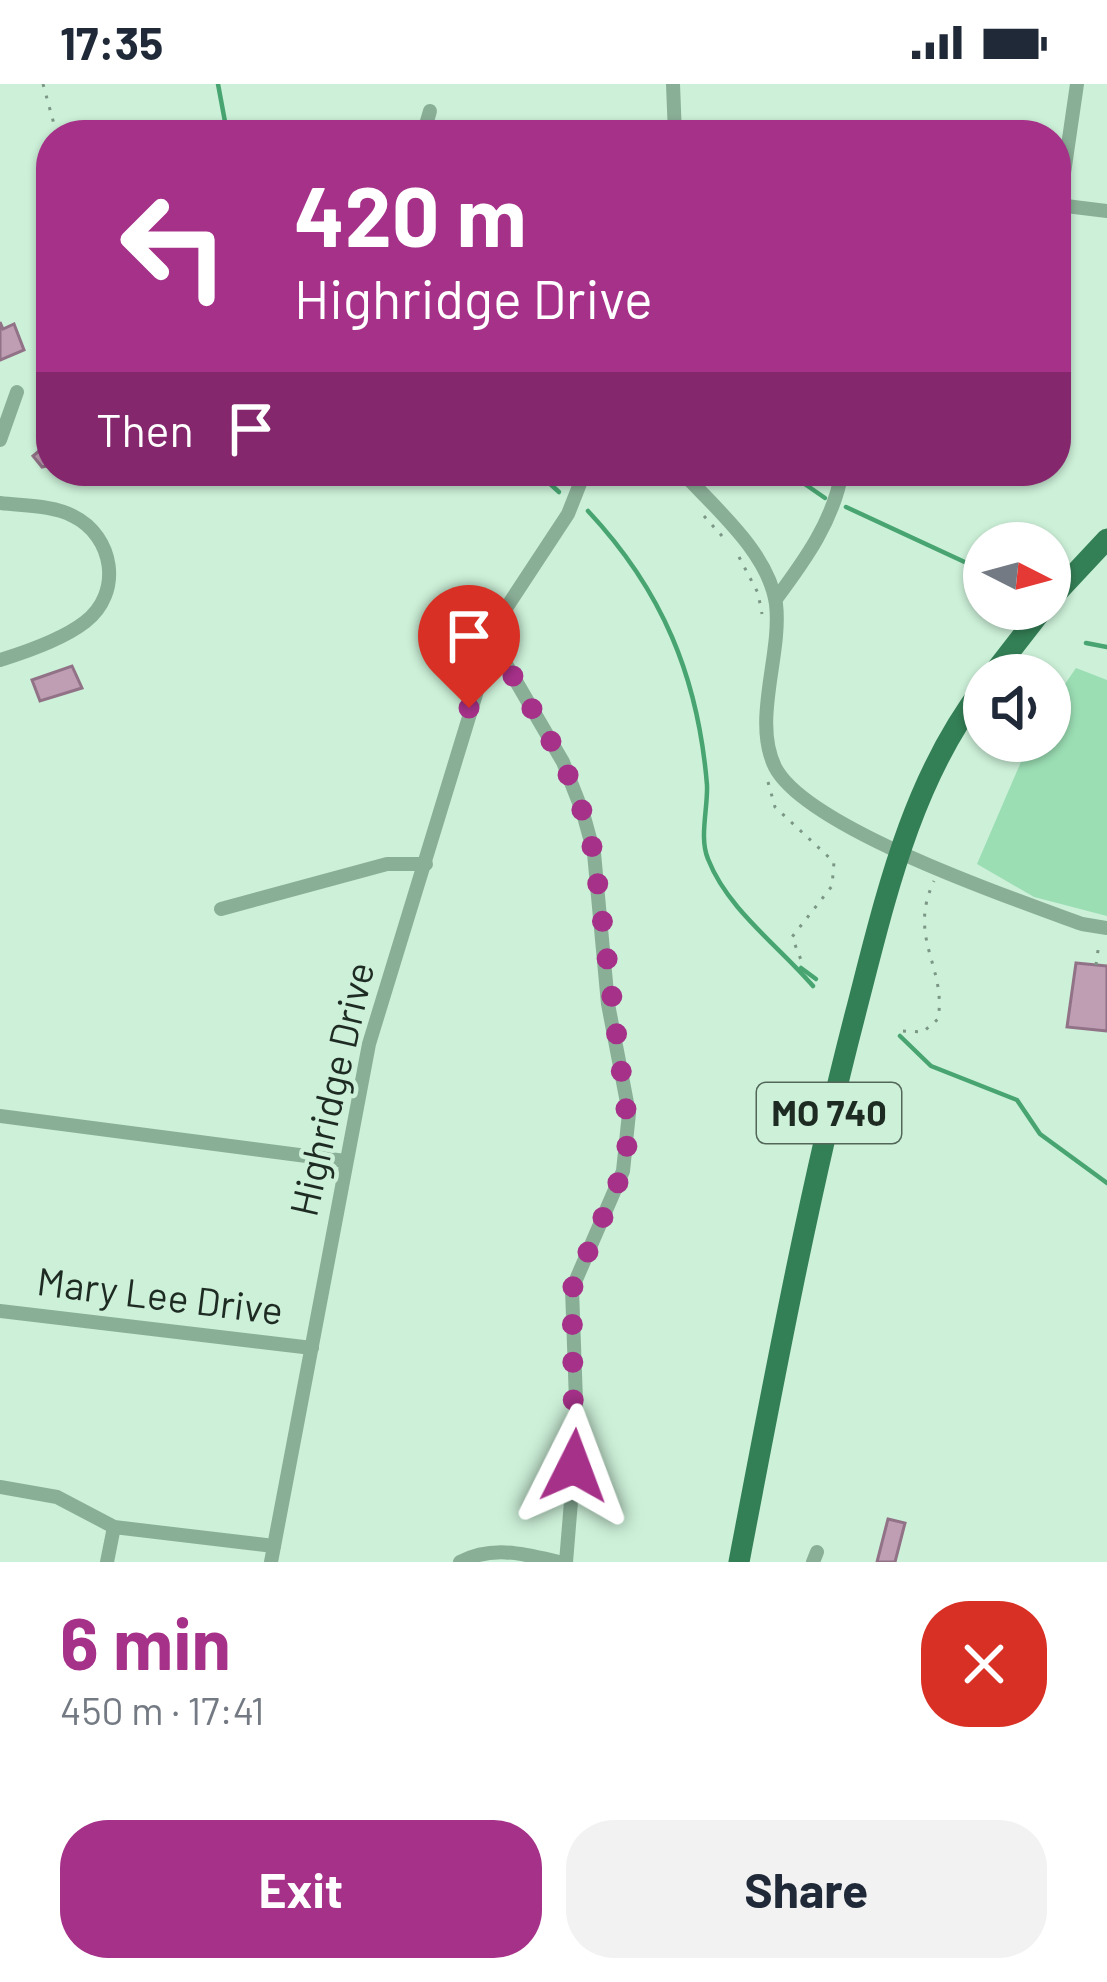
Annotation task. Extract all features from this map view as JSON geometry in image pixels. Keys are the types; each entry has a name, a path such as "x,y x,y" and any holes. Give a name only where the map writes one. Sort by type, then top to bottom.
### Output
{"main road":[{"path":"1071,578 1107,539"},
{"path":"1008,654 1027,630"},
{"name":"MO 740","path":"739,1562 816,1166 898,849 952,728 963,714"}],"street":[{"path":"673,84 674,120"},
{"path":"1071,124 1077,84"},
{"path":"427,120 430,111"},
{"path":"1071,206 1107,211"},
{"path":"0,440 17,392"},
{"name":"Highridge Drive","path":"271,1562 369,1044 499,619 568,514 579,486"},
{"path":"694,486 754,554 776,599 777,646 767,734 775,767 799,795 939,870 1103,935"},
{"path":"776,599 806,560 840,486"},
{"path":"0,503 78,518 104,541 110,563 106,593 87,622 0,660"},
{"path":"460,1562 480,1552 503,1551 562,1562 577,1429 572,1289 623,1171 628,1113 608,1004 594,854 583,813 563,762 492,640"},
{"path":"220,909 387,864 426,865"},
{"path":"0,1116 345,1161"},
{"name":"Mary Lee Drive","path":"0,1311 312,1348"},
{"path":"0,1487 57,1497 114,1527 274,1546"},
{"path":"107,1562 114,1527"}],"path":[{"path":"43,84 49,120"},
{"path":"903,1031 922,1032 938,1019 921,917 939,870"},
{"path":"1096,965 1103,935"}],"green space":[{"path":"1076,668 1107,680 1107,916 1034,897 977,864 1021,762 1071,762 1071,675"}],"building":[{"path":"0,322 3,329 14,324 24,350 0,360"},
{"path":"72,666 82,688 40,701 32,680"},
{"path":"1076,963 1107,966 1107,1031 1067,1027"},
{"path":"888,1519 905,1523 895,1562 877,1562"}],"waterway":[{"path":"218,84 225,120"},
{"path":"552,486 559,492"},
{"path":"808,486 825,498"},
{"path":"846,507 963,561"},
{"path":"588,511 637,572 685,671 707,785 704,842 708,859 741,911 813,986"},
{"path":"1086,643 1107,647"},
{"path":"801,968 816,979"},
{"path":"900,1036 931,1066 1017,1100 1040,1134 1107,1183"}],"route":[{"path":"469,708 492,640 563,762 594,854 608,1004 629,1133 623,1171 572,1289 577,1398 574,1466"}]}
